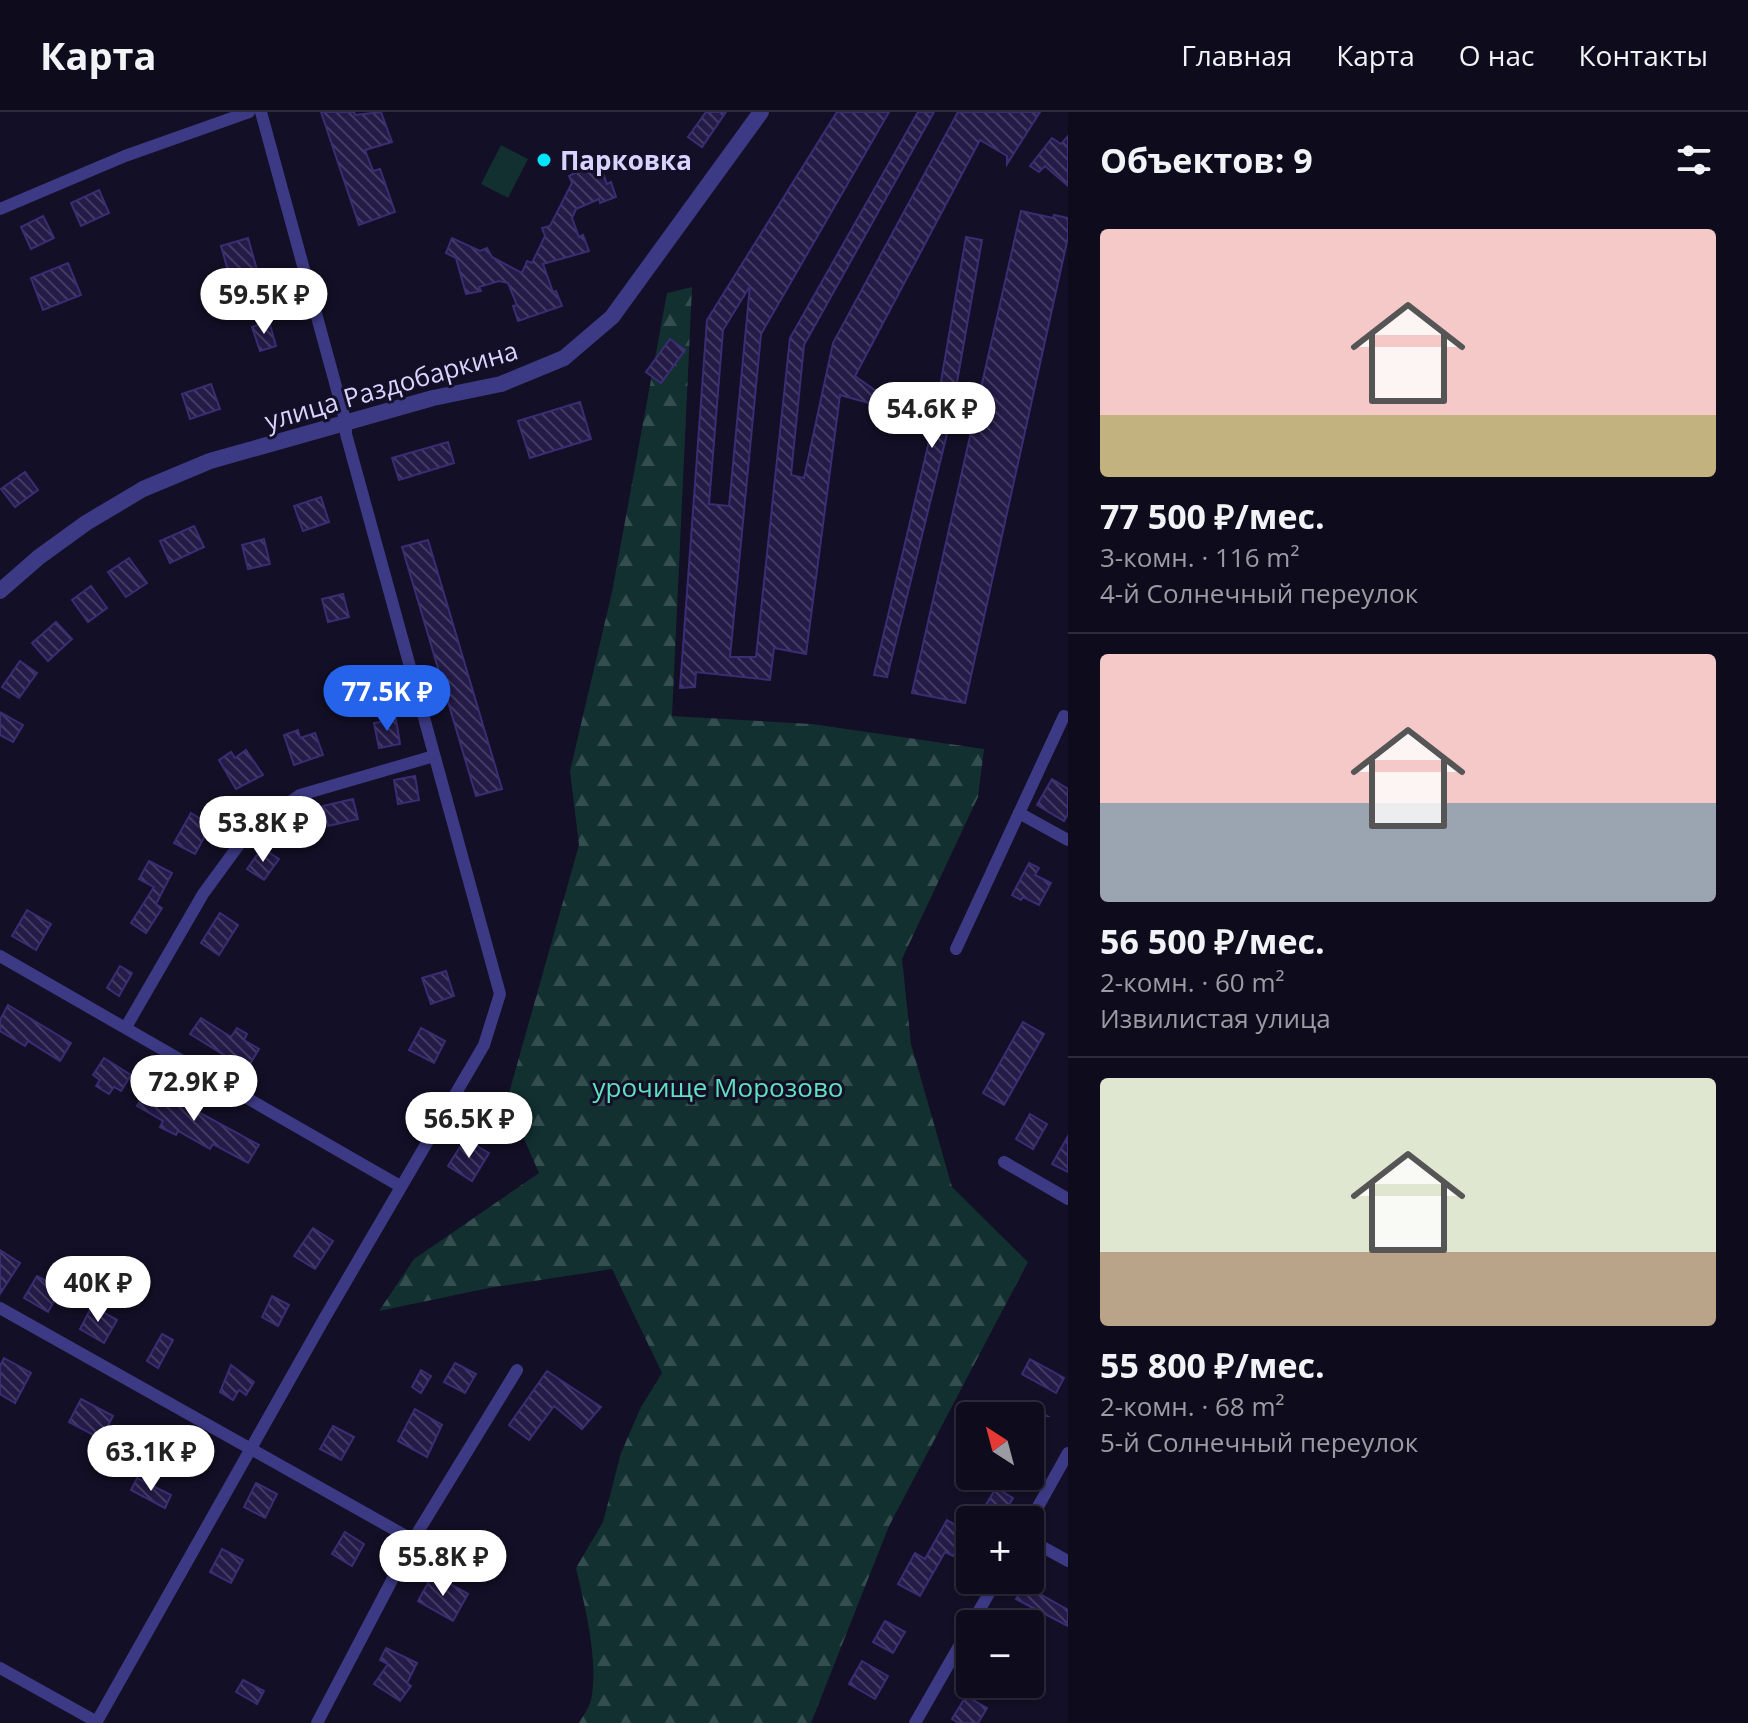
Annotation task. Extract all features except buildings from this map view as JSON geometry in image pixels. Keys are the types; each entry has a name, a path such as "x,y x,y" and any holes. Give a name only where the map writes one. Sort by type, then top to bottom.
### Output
{"street":[{"path":"0,209 125,156 249,112"},
{"path":"0,1668 97,1723 251,1447 484,1045 500,994 261,112"},
{"name":"улица Раздобаркина","path":"0,591 74,531 143,489 210,461 433,398 501,384 564,358 612,317 761,112"},
{"path":"956,949 1064,716"},
{"path":"126,1027 203,894 249,831 300,795 434,756"},
{"path":"1019,813 1068,840"},
{"path":"0,956 400,1186"},
{"path":"1004,1162 1068,1199"},
{"path":"0,1308 413,1540"},
{"path":"317,1723 413,1540 517,1370"},
{"path":"1038,1506 1068,1453"},
{"path":"1044,1548 1068,1561"},
{"path":"915,1723 956,1651"}],"green space":[{"path":"501,145 528,159 508,198 481,184"},
{"name":"урочище Морозово","path":"692,287 672,716 812,724 984,749 978,797 902,959 911,1044 952,1187 1028,1262 889,1526 811,1723 579,1723 591,1700 593,1668 590,1634 576,1568 603,1522 621,1453 641,1407 662,1373 612,1269 489,1288 379,1311 414,1259 539,1173 507,1100 579,845 570,771 612,592 667,293"}],"place":[{"name":"Парковка","path":"544,160"}]}
